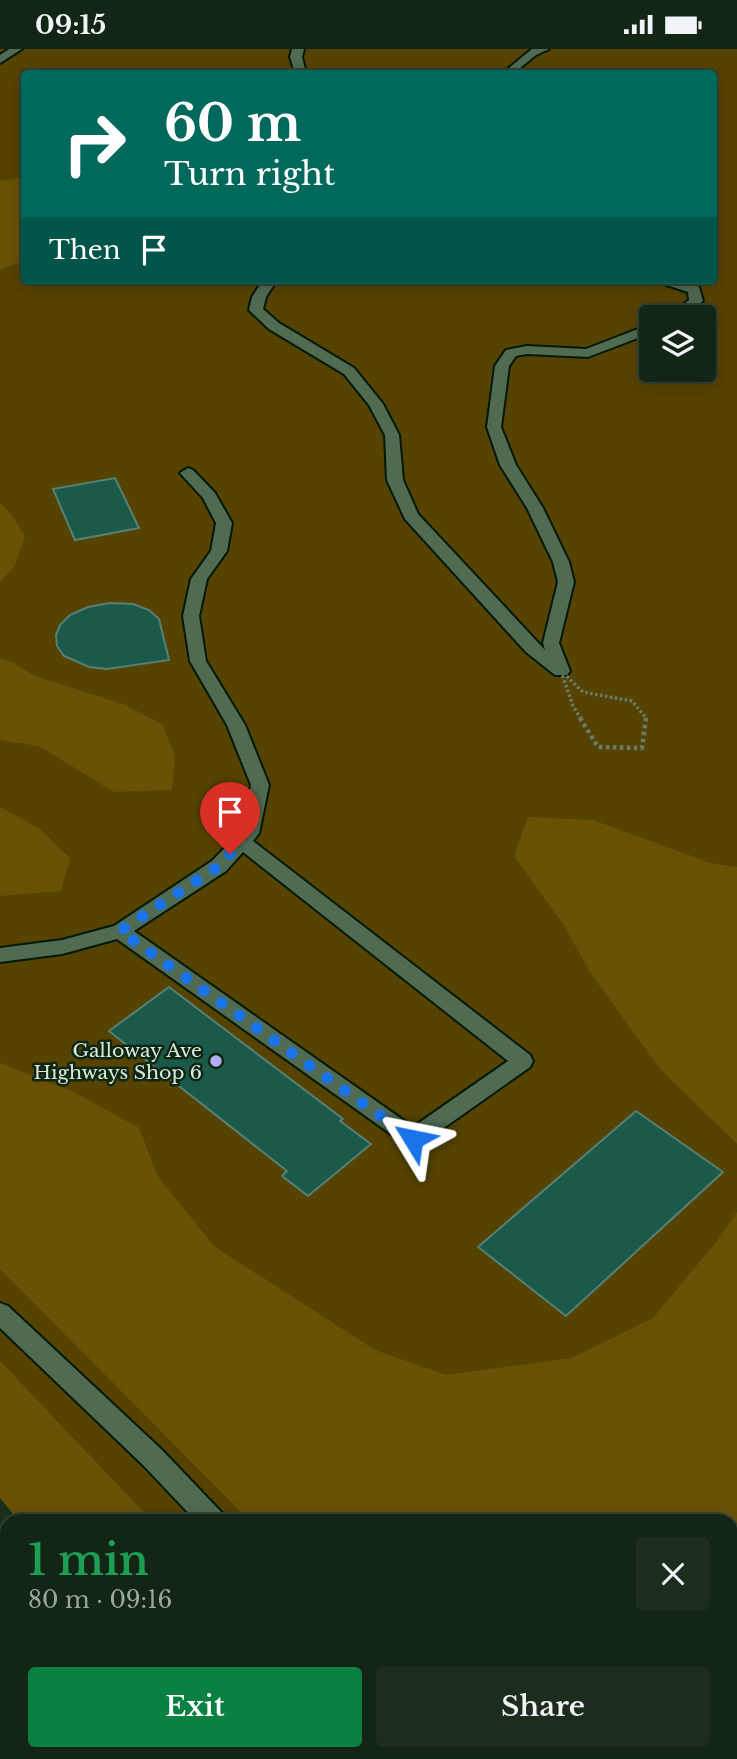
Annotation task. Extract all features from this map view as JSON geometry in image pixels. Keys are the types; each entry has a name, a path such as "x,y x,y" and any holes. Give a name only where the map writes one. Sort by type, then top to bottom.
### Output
{"lane":[{"path":"0,61 16,49"},
{"path":"298,49 296,57 300,70"},
{"path":"512,70 532,53 543,49"},
{"path":"267,284 259,297 257,310 274,326 349,371 376,404 392,435 395,480 411,516 532,647 561,671"},
{"path":"681,284 694,290 696,301 691,305"},
{"path":"561,671 551,643 566,582 561,562 535,508 508,465 494,427 502,366 511,353 527,350 588,353 639,333"},
{"path":"0,955 62,947 120,931 219,866 250,833 260,785 236,725 198,661 191,616 199,579 219,551 224,523 209,496 188,473"},
{"path":"120,931 413,1139 523,1061 242,842"},
{"path":"0,1313 153,1458 205,1514"}],"path":[{"path":"561,671 583,692 632,701 647,719 642,748 598,747 573,706 561,671"}],"shaded area":[{"path":"0,49 737,49 737,1514 70,1514 0,1425"},
{"path":"21,178 21,260 0,270 0,181"},
{"path":"0,503 25,536 15,565 0,582"},
{"path":"0,658 14,663 32,675 123,704 162,724 175,755 172,790 114,792 39,746 0,740"},
{"path":"0,807 40,829 70,858 61,891 0,896"},
{"path":"528,817 593,820 710,863 737,867 737,1144 661,1070 592,975 565,927 514,856"},
{"path":"0,1063 74,1092 139,1128 158,1177 215,1247 375,1350 446,1375 572,1358 653,1318 717,1241 737,1212 737,1514 243,1514 0,1269"},
{"path":"0,1361 145,1514 13,1514 0,1498"}],"building":[{"path":"115,478 139,528 75,540 53,489"},
{"path":"110,603 133,604 149,610 159,619 169,660 107,669 89,667 64,656 57,646 56,635 60,625 70,615 88,607"},
{"path":"169,987 343,1119 340,1121 371,1144 308,1196 282,1176 287,1171 109,1031"},
{"path":"636,1111 723,1172 566,1316 478,1247"}],"place":[{"name":"Galloway Ave Highways Shop 6","path":"216,1061"}],"route":[{"path":"230,854 219,866 120,931 413,1139"}]}
